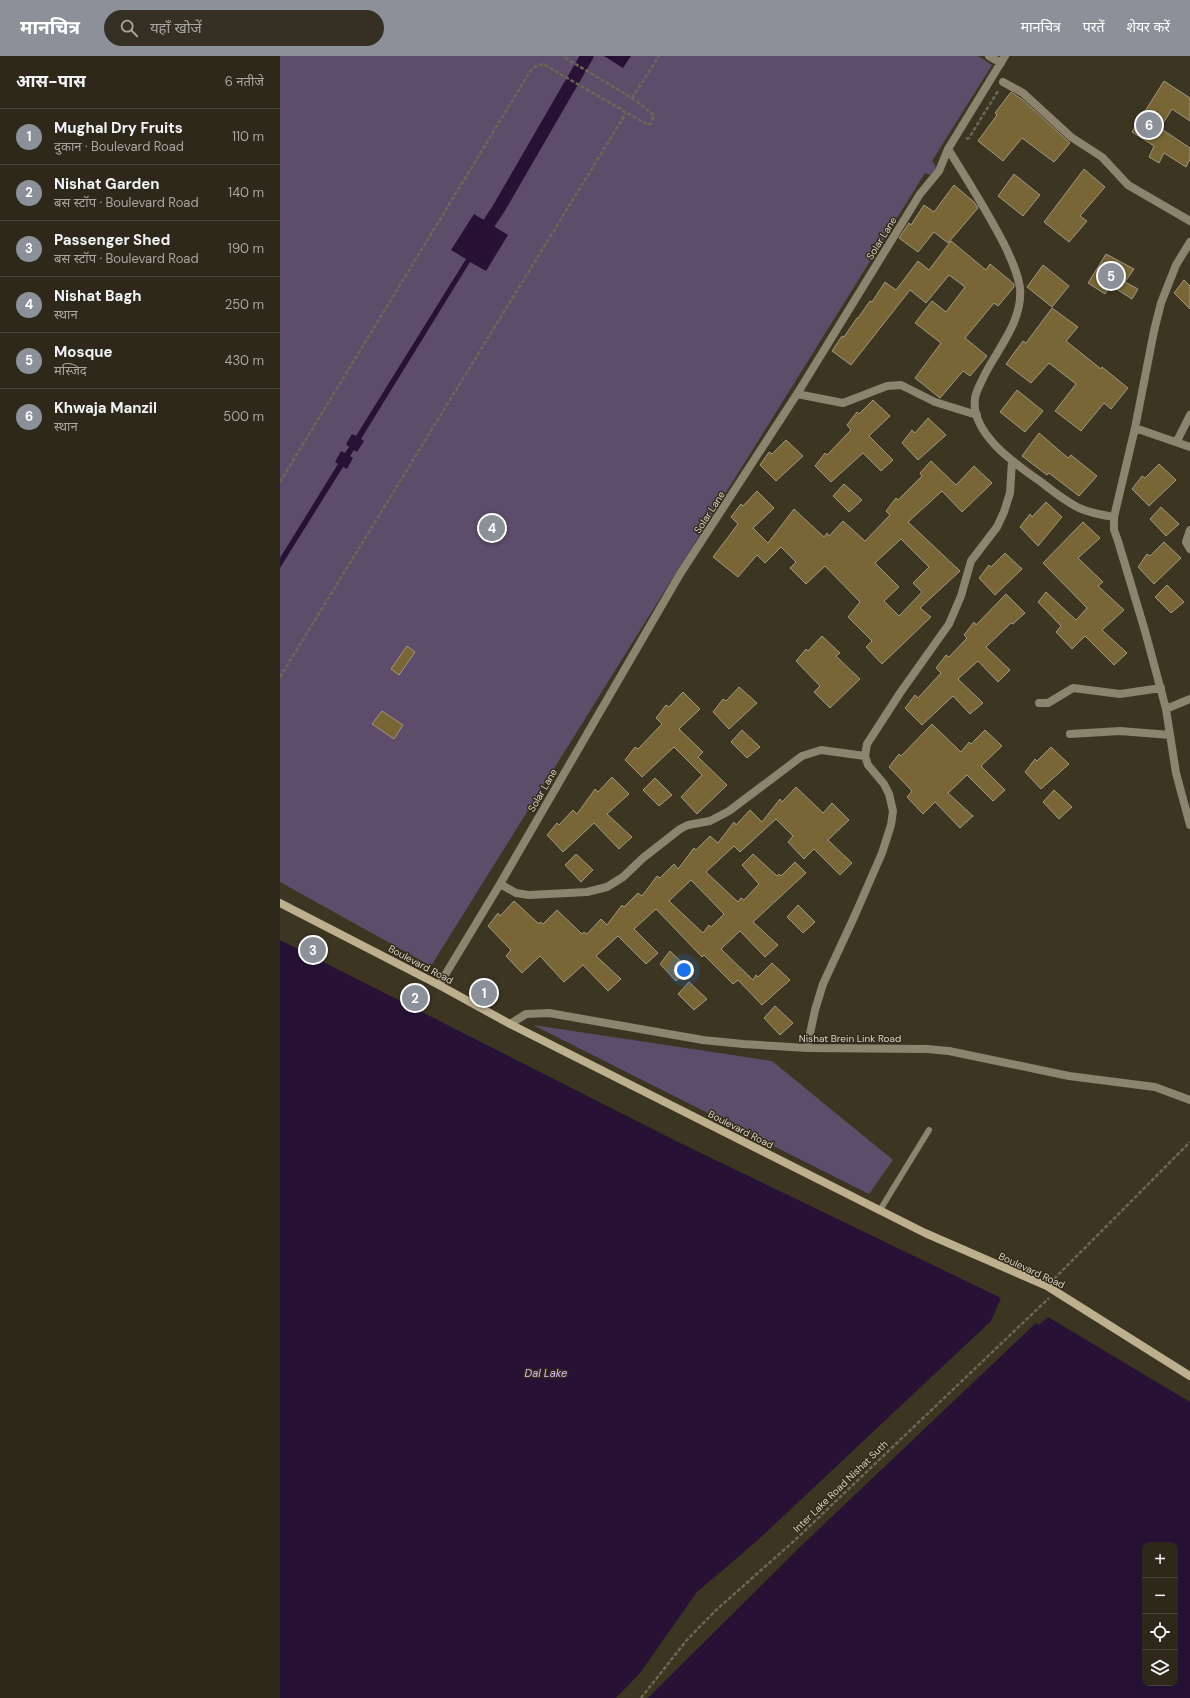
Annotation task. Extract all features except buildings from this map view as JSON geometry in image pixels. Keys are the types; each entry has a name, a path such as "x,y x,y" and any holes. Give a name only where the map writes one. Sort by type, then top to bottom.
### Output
{"main road":[{"name":"Boulevard Road","path":"280,902 510,1024 925,1233 1047,1286 1190,1376"}],"street":[{"path":"988,56 1003,60"},
{"name":"Solar Lane","path":"439,985 500,884 680,574 797,394 920,194 939,170 948,149 1003,60"},
{"path":"1003,82 1023,93 1071,137 1102,157 1128,186 1190,221"},
{"path":"948,149 1000,235 1014,265 1020,287 1018,311 1011,329 988,369 975,398 977,415 986,432 1002,453 1012,461 1064,499 1078,507 1097,514 1114,517"},
{"path":"1190,242 1176,265 1161,304 1154,331 1136,428 1114,517 1116,536 1161,688 1166,709 1176,773 1190,825"},
{"path":"797,394 843,403 887,386 901,385 935,402 977,415"},
{"path":"1177,442 1190,415"},
{"path":"1136,428 1190,446"},
{"path":"807,1048 815,1010 823,984 870,881 887,840 891,825 892,811 889,794 884,784 868,765 864,756 867,744 888,711 949,624 961,596 972,561 997,527 1004,512 1010,493 1012,461"},
{"path":"1190,530 1186,542 1190,548"},
{"path":"1039,703 1048,702 1073,688 1120,694 1161,688"},
{"path":"1166,709 1190,699"},
{"path":"1070,734 1120,731 1170,735"},
{"path":"500,884 516,893 529,895 587,892 607,887 622,877 643,858 680,829 688,825 710,821 729,811 802,756 821,750 864,756"},
{"name":"Nishat Brein Link Road","path":"510,1024 526,1014 549,1013 703,1040 768,1047 905,1048 942,1050 1069,1076 1155,1087 1190,1100"}],"lane":[{"path":"880,1210 929,1130"}],"path":[{"path":"280,482 531,70 536,66 543,64 626,114 648,125 653,120 654,115 632,98 562,56"},
{"path":"632,98 659,56"},
{"path":"280,677 626,114"},
{"path":"1047,1286 1190,1142"},
{"name":"Inter Lake Road Nishat Suth","path":"642,1698 686,1641 716,1610 794,1541 1056,1291"}],"shaded area":[{"path":"280,56 978,56 992,65 932,161 936,170 930,175 925,173 431,966 280,882"},
{"path":"533,1025 772,1061 893,1160 869,1194"}],"water":[{"path":"604,56 631,56 623,68"},
{"path":"474,214 508,235 486,271 470,262 361,439 364,441 357,452 354,450 350,456 353,458 347,469 343,467 280,568 280,558 338,464 335,462 341,451 345,453 349,447 346,444 352,434 356,436 466,259 451,250"},
{"name":"Dal Lake","path":"280,940 678,1142 1001,1298 991,1321 758,1540 697,1592 640,1673 616,1698 280,1698"},
{"path":"1048,1317 1190,1402 1190,1698 648,1698 801,1546 1036,1323 1039,1325"}],"waterway":[{"path":"480,237 499,208 587,56"}],"place":[{"name":"Khwaja Manzil","path":"1149,125"},
{"name":"Mosque","path":"1111,276"},
{"name":"Nishat Bagh","path":"492,528"},
{"name":"Passenger Shed","path":"313,950"},
{"name":"Mughal Dry Fruits","path":"484,993"},
{"name":"Nishat Garden","path":"415,998"}]}
